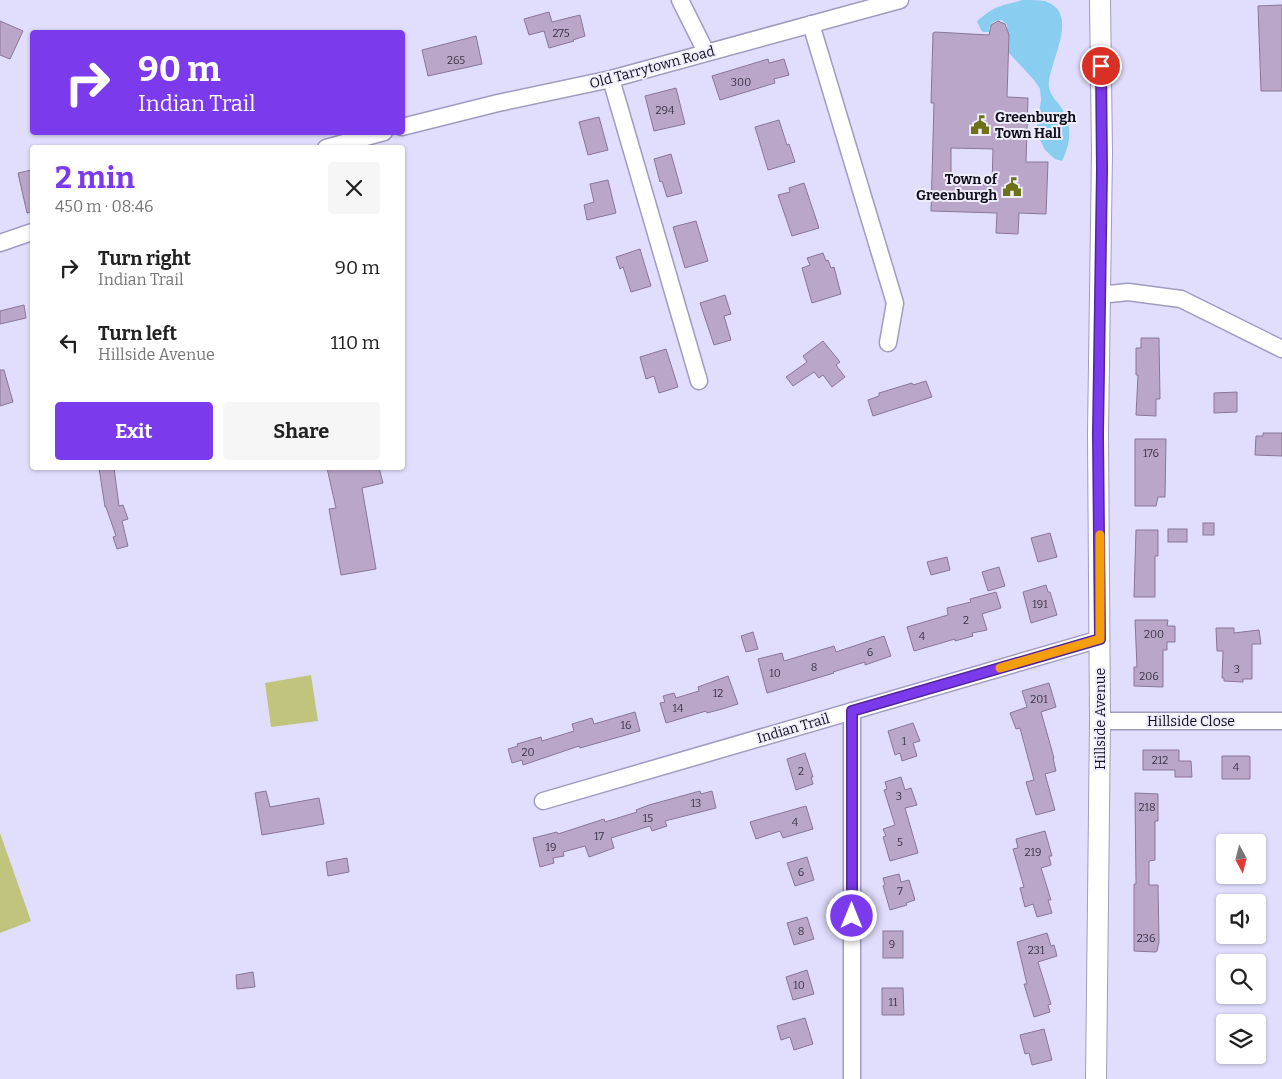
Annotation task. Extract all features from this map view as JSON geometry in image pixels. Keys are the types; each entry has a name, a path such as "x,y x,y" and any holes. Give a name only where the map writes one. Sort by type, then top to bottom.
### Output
{"main road":[{"name":"Hillside Avenue","path":"1096,1079 1100,721 1098,434 1102,152 1100,0"}],"street":[{"path":"680,0 706,52"},
{"name":"Old Tarrytown Road","path":"405,127 498,103 611,79 900,0"},
{"path":"811,24 895,303 888,343"},
{"path":"611,79 699,381"},
{"path":"337,145 373,135"},
{"path":"0,243 30,233"},
{"path":"1100,295 1128,292 1180,299 1282,349"},
{"name":"Indian Trail","path":"543,801 1100,639"},
{"path":"852,711 852,1079"},
{"name":"Hillside Close","path":"1100,721 1282,721"}],"green space":[{"path":"311,675 318,721 271,727 265,683"},
{"path":"0,833 31,921 0,933"}],"water":[{"path":"1022,0 1045,1 1054,6 1062,20 1061,38 1049,84 1051,94 1063,110 1068,124 1068,146 1062,161 1055,159 1045,150 1036,132 1041,100 1040,89 1009,53 1007,25 1002,20 997,21 991,24 989,32 983,32 977,21 995,8"}],"building":[{"path":"1282,5 1282,91 1261,91 1258,6"},
{"path":"549,12 552,22 580,15 585,36 549,48 544,31 529,35 524,19"},
{"path":"0,21 23,31 10,59 0,55"},
{"name":"Greenburgh Town Hall","path":"998,21 1005,24 1009,35 1007,97 1028,98 1026,162 1048,162 1046,214 1019,213 1018,234 996,233 997,213 931,211 934,103 931,103 933,33 989,35 991,25","holes":["951,148 993,149 992,185 951,184"]},
{"path":"476,36 482,64 428,76 422,50"},
{"path":"768,59 769,63 784,59 789,75 774,79 775,83 720,100 712,76"},
{"path":"676,88 685,124 654,131 645,96"},
{"path":"599,117 608,150 588,155 579,122"},
{"path":"779,120 795,162 768,170 755,127"},
{"path":"671,154 682,193 667,197 662,181 660,182 654,159"},
{"path":"30,170 30,212 27,213 18,173"},
{"path":"608,180 616,213 587,220 584,205 594,202 590,184"},
{"path":"804,183 819,228 792,236 778,195 790,192 789,188"},
{"path":"696,221 708,261 685,268 673,227"},
{"path":"640,249 651,286 631,292 623,267 620,269 616,257"},
{"path":"823,253 831,268 834,267 841,294 812,303 802,268 810,265 807,258"},
{"path":"725,295 731,314 724,316 731,340 714,345 700,303"},
{"path":"24,305 26,318 0,324 0,311"},
{"path":"1141,338 1159,338 1160,399 1156,399 1156,416 1136,415 1138,375 1136,375 1136,348 1141,348"},
{"path":"823,341 840,362 836,365 845,377 832,387 823,375 819,378 814,372 793,386 786,377 807,362 803,356"},
{"path":"666,349 678,387 659,393 654,376 646,379 640,357"},
{"path":"0,370 4,370 13,402 0,406"},
{"path":"926,381 932,397 873,416 868,400 879,396 879,393 912,383 913,385"},
{"path":"1237,392 1237,412 1214,413 1214,393"},
{"path":"1263,433 1282,433 1282,456 1255,455 1256,436 1263,436"},
{"path":"1135,439 1166,439 1165,497 1158,497 1156,506 1135,506"},
{"path":"99,470 114,470 119,506 123,505 128,519 122,521 128,546 117,549 113,537 116,536 105,507"},
{"path":"327,470 380,470 383,483 362,488 376,569 341,575 329,509 336,508"},
{"path":"1203,523 1214,523 1214,535 1203,535"},
{"path":"1168,529 1187,529 1187,542 1168,542"},
{"path":"1136,530 1158,530 1158,556 1155,556 1155,597 1134,597"},
{"path":"1050,533 1057,557 1038,562 1031,538"},
{"path":"947,557 950,570 931,575 927,562"},
{"path":"999,567 1005,586 988,591 982,572"},
{"path":"1046,585 1057,615 1031,623 1023,592"},
{"path":"996,592 1001,608 982,614 987,630 972,633 973,636 955,641 955,639 914,651 907,627 948,615 947,608 971,602 970,599"},
{"path":"1135,620 1168,620 1167,626 1175,626 1175,642 1167,642 1167,650 1163,650 1163,687 1134,686 1134,667 1137,667"},
{"path":"1216,628 1234,628 1234,633 1259,630 1261,644 1252,644 1252,679 1243,679 1243,682 1224,681 1224,678 1222,678 1223,651 1217,651"},
{"path":"753,632 758,649 746,652 741,636"},
{"path":"884,636 891,656 865,665 865,662 767,693 758,659 782,653 784,661 834,646 836,652"},
{"path":"728,676 738,704 666,723 660,703 665,702 663,696 674,693 676,698 699,691 698,687"},
{"path":"1049,683 1056,707 1041,712 1056,771 1045,774 1055,810 1036,815 1026,782 1034,780 1020,728 1016,729 1010,713 1027,707 1022,691"},
{"path":"635,712 640,731 580,748 579,746 523,765 522,760 512,763 508,749 518,746 517,744 541,737 542,741 574,731 572,724 592,718 594,724"},
{"path":"913,723 920,741 913,743 917,756 902,761 900,753 895,755 888,731"},
{"path":"1143,750 1179,750 1179,761 1191,761 1192,777 1175,777 1175,770 1143,770"},
{"path":"805,753 813,777 811,777 813,784 796,790 787,759"},
{"path":"1222,756 1249,756 1250,779 1222,779"},
{"path":"901,777 905,790 911,788 917,805 905,808 918,853 890,861 883,837 886,836 883,829 895,825 884,790 887,789 885,782"},
{"path":"266,791 270,807 319,798 324,824 262,835 255,793"},
{"path":"700,791 701,794 712,791 716,808 665,821 667,826 652,831 650,826 611,838 614,848 589,857 585,846 563,852 564,856 553,858 554,863 540,867 533,838 557,832 558,834 604,819 605,822 637,812 636,810 649,805"},
{"path":"1135,793 1158,794 1158,821 1155,821 1155,860 1149,861 1149,885 1158,885 1159,942 1155,952 1134,951 1134,884 1136,884"},
{"path":"806,806 813,829 783,838 780,831 756,839 750,822"},
{"path":"1045,831 1052,856 1049,856 1051,865 1041,868 1051,900 1048,900 1052,913 1037,917 1033,904 1025,907 1020,888 1024,887 1013,849 1018,848 1016,839"},
{"path":"807,857 814,880 795,886 787,863"},
{"path":"347,858 349,872 328,876 326,862"},
{"path":"899,874 901,882 909,880 915,900 906,903 907,905 890,910 883,886 885,885 883,878"},
{"path":"807,917 814,939 794,945 787,923"},
{"path":"883,931 903,931 903,958 883,958"},
{"path":"1047,933 1051,946 1054,945 1057,956 1038,962 1051,1004 1048,1005 1050,1012 1034,1017 1024,984 1027,984 1017,942"},
{"path":"807,970 814,994 793,1000 786,977"},
{"path":"253,972 255,987 237,989 236,975"},
{"path":"882,988 903,988 904,1015 882,1015"},
{"path":"805,1018 813,1044 794,1050 790,1037 781,1040 777,1026"},
{"path":"1044,1029 1052,1060 1032,1065 1029,1053 1025,1054 1020,1035"}],"slow traffic":[{"path":"1000,668 1100,639 1100,535"}],"place":[{"name":"Greenburgh Town Hall","path":"980,125"},
{"name":"Town of Greenburgh","path":"1012,187"}],"route":[{"path":"852,916 852,711 1100,639 1098,434 1102,170 1101,66"}]}
